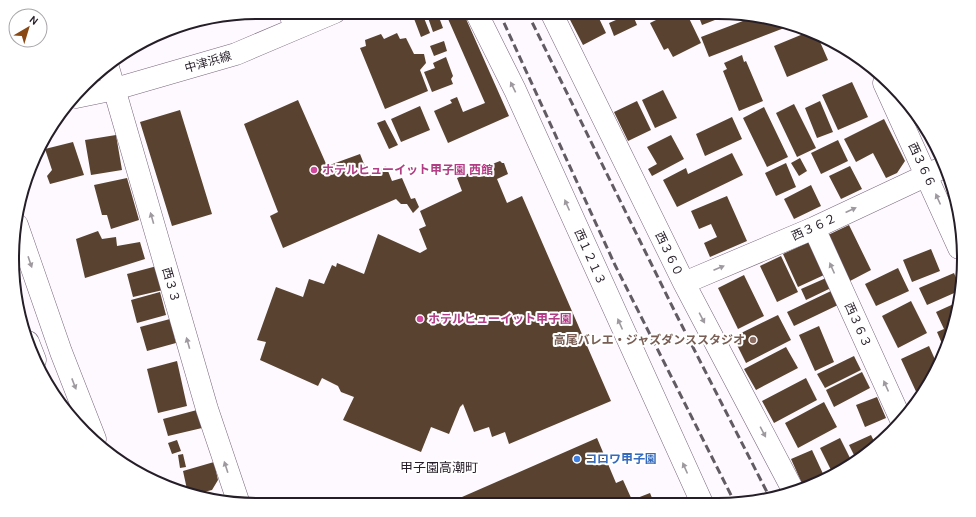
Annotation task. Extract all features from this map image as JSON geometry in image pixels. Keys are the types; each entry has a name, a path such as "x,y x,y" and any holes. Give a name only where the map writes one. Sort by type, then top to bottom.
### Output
{"main road":[{"name":"西１２１３","path":"480,19 515,90 700,498"},
{"name":"西３６０","path":"554,19 684,283 791,486"},
{"name":"中津浜線","path":"83,96 115,89 236,54 293,20"},
{"name":"西３３","path":"109,71 207,409 237,497"},
{"name":"西３６６","path":"888,90 934,171 956,238"},
{"name":"西３６２","path":"684,283 814,228 934,171"},
{"name":"西３６３","path":"814,228 899,415"},
{"path":"20,235 61,352 92,430"}],"building":[{"path":"414,19 424,19 430,33 421,37"},
{"path":"428,19 440,19 443,28 433,32"},
{"path":"448,19 466,19 509,116 448,143 434,111 452,103 450,100 457,97 463,112 485,103"},
{"path":"570,19 599,19 606,33 583,45"},
{"path":"618,19 634,19 637,25 614,36 609,23"},
{"path":"658,19 689,19 701,43 673,57 668,48 664,50 650,23"},
{"path":"700,19 718,19 702,25"},
{"path":"744,21 783,28 709,57 701,37"},
{"path":"397,33 400,39 406,38 414,54 424,54 426,63 420,70 428,91 385,109 360,48 366,46 365,40 381,34 384,39"},
{"path":"802,35 820,43 828,60 787,77 774,46"},
{"path":"444,41 447,51 434,56 430,46"},
{"path":"742,55 763,101 739,111 723,71 727,69 724,63"},
{"path":"446,57 453,76 451,79 453,84 432,92 424,72 435,68 433,63"},
{"path":"852,82 868,117 838,130 822,95"},
{"path":"663,90 677,118 655,128 642,100"},
{"name":"ホテルヒューイット甲子園 西館","path":"298,100 327,166 360,154 368,174 386,166 392,181 402,178 411,199 415,198 419,207 413,213 407,204 401,204 396,199 283,248 270,216 278,212 244,124"},
{"path":"637,101 651,130 628,141 614,112"},
{"path":"820,101 833,132 817,138 805,108"},
{"path":"794,104 816,148 797,157 776,113"},
{"path":"420,106 430,130 401,142 391,119"},
{"path":"764,107 788,157 767,167 743,118"},
{"path":"180,110 212,214 172,226 140,122"},
{"path":"732,117 742,139 705,156 696,134"},
{"path":"884,119 905,161 897,173 886,178 873,153 856,162 844,139"},
{"path":"385,120 398,145 389,149 377,123"},
{"path":"116,135 122,170 91,175 85,140"},
{"path":"671,135 684,159 652,176 648,169 657,164 647,147"},
{"path":"838,140 848,161 821,174 811,153"},
{"path":"73,142 84,175 50,184 47,176 52,170 46,149"},
{"path":"732,153 743,175 677,207 663,180 686,168 688,174"},
{"path":"800,158 807,171 799,176 791,163"},
{"name":"ホテルヒューイット甲子園","path":"500,161 504,163 508,174 497,179 507,203 522,196 611,401 509,444 505,432 492,437 489,427 474,432 463,404 460,407 449,434 431,427 421,452 343,420 354,397 341,392 338,386 322,378 318,386 260,360 266,342 257,340 276,287 303,297 309,279 324,284 332,265 336,267 337,263 364,274 378,234 420,253 427,249 419,229 426,226 420,211 462,191 457,178"},
{"path":"786,163 796,187 776,196 765,173"},
{"path":"850,166 862,189 841,199 829,176"},
{"path":"127,178 139,220 111,229 107,215 102,215 94,185"},
{"path":"811,185 821,206 794,219 784,199"},
{"path":"727,196 747,241 710,257 704,243 717,237 711,224 699,229 691,211"},
{"path":"849,225 871,270 850,281 828,235"},
{"path":"98,231 102,239 116,237 117,246 140,242 145,259 85,278 76,239"},
{"path":"809,242 824,275 798,287 783,254"},
{"path":"931,249 940,271 912,282 903,260"},
{"path":"781,256 798,292 777,302 760,266"},
{"path":"157,266 163,290 133,297 127,274"},
{"path":"898,268 909,291 876,306 865,284"},
{"path":"954,273 956,277 954,293 927,305 919,288"},
{"path":"744,275 764,316 738,329 718,288"},
{"path":"826,278 831,288 806,300 801,289"},
{"path":"831,291 838,305 794,326 787,312"},
{"path":"160,292 166,315 137,323 131,300"},
{"path":"911,301 927,333 898,348 882,316"},
{"path":"952,305 942,342 937,332 944,329 936,312"},
{"path":"778,315 791,340 746,363 733,337"},
{"path":"170,319 176,343 147,351 140,327"},
{"path":"819,326 834,362 815,371 799,335"},
{"path":"929,346 935,359 917,393 901,359"},
{"path":"786,347 798,368 756,390 744,369"},
{"path":"854,356 861,370 825,388 817,374"},
{"path":"177,361 187,406 158,413 147,369"},
{"path":"862,372 870,388 834,407 826,390"},
{"path":"806,378 817,400 774,423 762,401"},
{"path":"877,397 886,418 865,427 856,405"},
{"path":"824,402 837,427 798,448 785,423"},
{"path":"197,410 202,428 168,436 163,419"},
{"path":"871,435 874,440 854,456 849,445"},
{"name":"コロワ甲子園","path":"597,438 616,483 623,480 631,498 460,498"},
{"path":"840,438 850,458 831,469 820,448"},
{"path":"177,440 181,451 172,454 168,443"},
{"path":"812,450 823,473 802,482 791,459"},
{"path":"183,454 186,467 180,468 178,455"},
{"path":"214,462 218,480 212,490 205,492 197,490 186,486 183,471"},
{"name":"コロワ甲子園","path":"650,493 652,498 637,498"}],"railway":[{"path":"502,19 615,265 732,497"},
{"path":"530,19 677,316 767,492"}],"place":[{"name":"ホテルヒューイット甲子園 西館","path":"314,170"},
{"name":"ホテルヒューイット甲子園","path":"420,319"},
{"name":"高尾バレエ・ジャズダンススタジオ","path":"753,340"},
{"name":"コロワ甲子園","path":"577,459"}],"district":[{"name":"甲子園高潮町","path":"439,467"}]}
